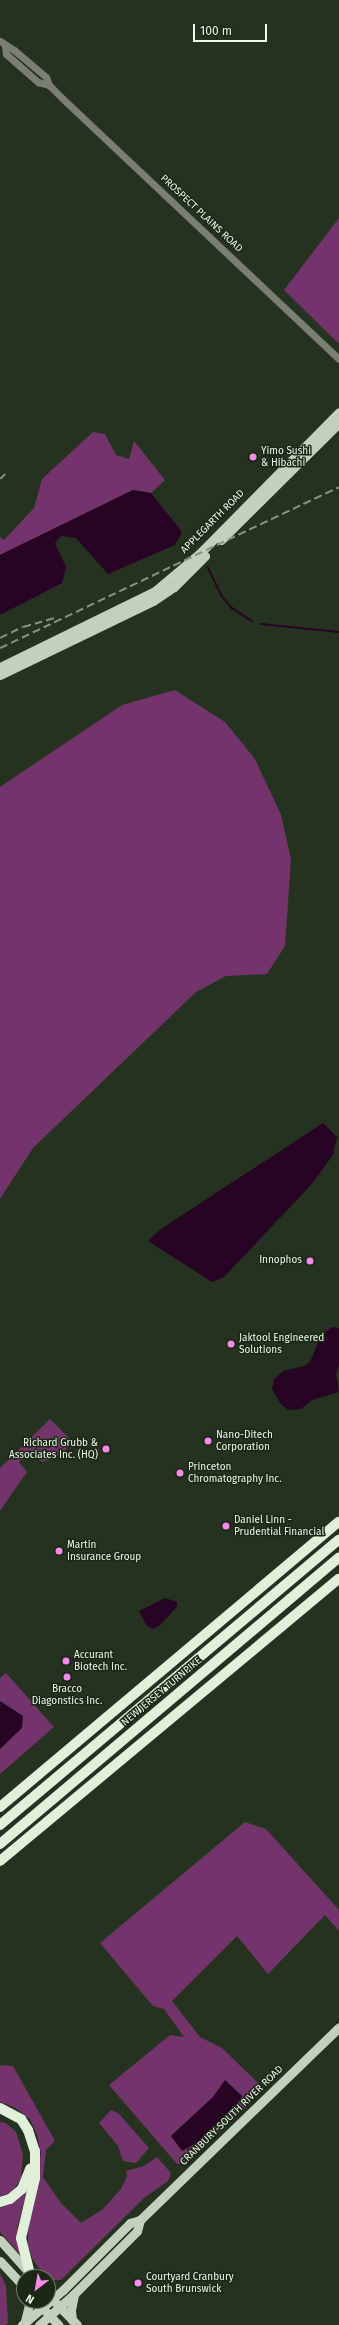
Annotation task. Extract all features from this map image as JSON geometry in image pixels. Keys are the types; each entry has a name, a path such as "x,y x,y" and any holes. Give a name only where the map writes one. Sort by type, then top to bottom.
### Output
{"highway":[{"name":"NEW JERSEY TURNPIKE","path":"0,1807 339,1522"},
{"name":"NEW JERSEY TURNPIKE","path":"0,1825 339,1540"},
{"name":"NEW JERSEY TURNPIKE","path":"0,1844 339,1558"},
{"path":"0,1861 339,1580"},
{"path":"0,2108 21,2119 34,2147 35,2173 21,2238 30,2269"},
{"path":"0,2114 11,2119 22,2130 30,2160 28,2176 22,2189 10,2199 0,2202"}],"main road":[{"name":"APPLEGARTH ROAD","path":"0,667 155,591 199,554 339,412"},
{"name":"APPLEGARTH ROAD","path":"0,675 129,614 174,586 339,423"},
{"name":"CRANBURY-SOUTH RIVER ROAD","path":"56,2291 130,2223 140,2220 339,2027"},
{"name":"CRANBURY-SOUTH RIVER ROAD","path":"39,2325 58,2306 74,2294 137,2231 140,2220"},
{"path":"0,2240 26,2269"},
{"path":"0,2260 16,2279"},
{"path":"74,2294 71,2310 74,2323"},
{"path":"56,2304 74,2323"},
{"path":"24,2324 28,2309"},
{"name":"CRANBURY-SOUTH RIVER ROAD","path":"24,2324 35,2309"},
{"path":"44,2309 58,2325"}],"street":[{"name":"PROSPECT PLAINS ROAD","path":"2,44 6,54 38,82 49,85 339,359"}],"shaded area":[{"path":"339,218 339,344 284,290"},
{"path":"93,432 105,434 116,455 129,459 134,441 165,480 151,493 133,490 0,555 0,537 4,540 34,508 42,479"},
{"path":"133,490 151,493 182,532 175,545 108,574 76,538 61,536 55,543 66,567 62,583 0,615 0,555"},
{"path":"175,690 225,722 255,759 281,815 291,859 285,946 267,974 226,976 196,992 33,1148 0,1199 0,787 122,705"},
{"path":"323,1123 337,1137 333,1155 311,1185 224,1277 212,1282 148,1241 161,1229"},
{"path":"332,1327 339,1328 339,1364 336,1374 339,1392 312,1400 301,1409 288,1410 280,1403 272,1389 274,1379 283,1371 304,1366 310,1362 321,1335"},
{"path":"50,1419 73,1442 60,1456 42,1462 30,1450 19,1462 27,1472 0,1511 0,1468"},
{"path":"165,1598 177,1602 177,1607 160,1625 153,1629 147,1626 139,1611"},
{"path":"6,1673 54,1727 0,1774 0,1678"},
{"path":"0,1701 23,1716 22,1728 0,1749"},
{"path":"245,1822 266,1829 339,1910 339,1931 325,1915 268,1974 237,1936 172,2001 200,2037 222,2048 260,2085 245,2099 250,2104 182,2164 177,2164 109,2085 170,2035 184,2037 164,2009 153,2006 100,1943","holes":["225,2081 242,2096 237,2104 202,2140 194,2144 171,2136 213,2097"]},
{"path":"0,2065 13,2066 55,2141 46,2150 43,2177 61,2203 81,2223 102,2210 121,2189 127,2176 126,2171 144,2166 157,2157 171,2173 168,2181 144,2198 61,2280 56,2280 56,2269 40,2269 33,2260 28,2245 28,2230 41,2153 37,2135 30,2119 14,2107 0,2102"},
{"path":"225,2080 242,2096 237,2104 202,2140 182,2151 171,2136 213,2097"},
{"path":"111,2110 119,2114 149,2148 136,2163 123,2161 118,2146 99,2123"},
{"path":"0,2122 6,2123 16,2132 23,2155 21,2179 12,2192 0,2196"},
{"path":"28,2188 17,2228 20,2254 0,2232 0,2205"},
{"path":"0,2273 6,2286 8,2323 5,2325 0,2325"}],"waterway":[{"path":"208,567 222,596 232,608 252,621"},
{"path":"261,624 339,632"}],"railway":[{"path":"0,479 5,474"},
{"path":"0,648 339,487"},
{"path":"0,638 23,627 54,618"}],"place":[{"name":"Yimo Sushi & Hibachi","path":"253,457"},
{"name":"Innophos","path":"310,1261"},
{"name":"Jaktool Engineered Solutions","path":"231,1344"},
{"name":"Nano-Ditech Corporation","path":"208,1441"},
{"name":"Richard Grubb & Associates Inc. (HQ)","path":"106,1449"},
{"name":"Princeton Chromatography Inc.","path":"180,1473"},
{"name":"Daniel Linn - Prudential Financial","path":"226,1526"},
{"name":"Martin Insurance Group","path":"59,1551"},
{"name":"Accurant Biotech Inc.","path":"66,1661"},
{"name":"Bracco Diagonstics Inc.","path":"67,1677"},
{"name":"Courtyard Cranbury South Brunswick","path":"138,2283"}]}
